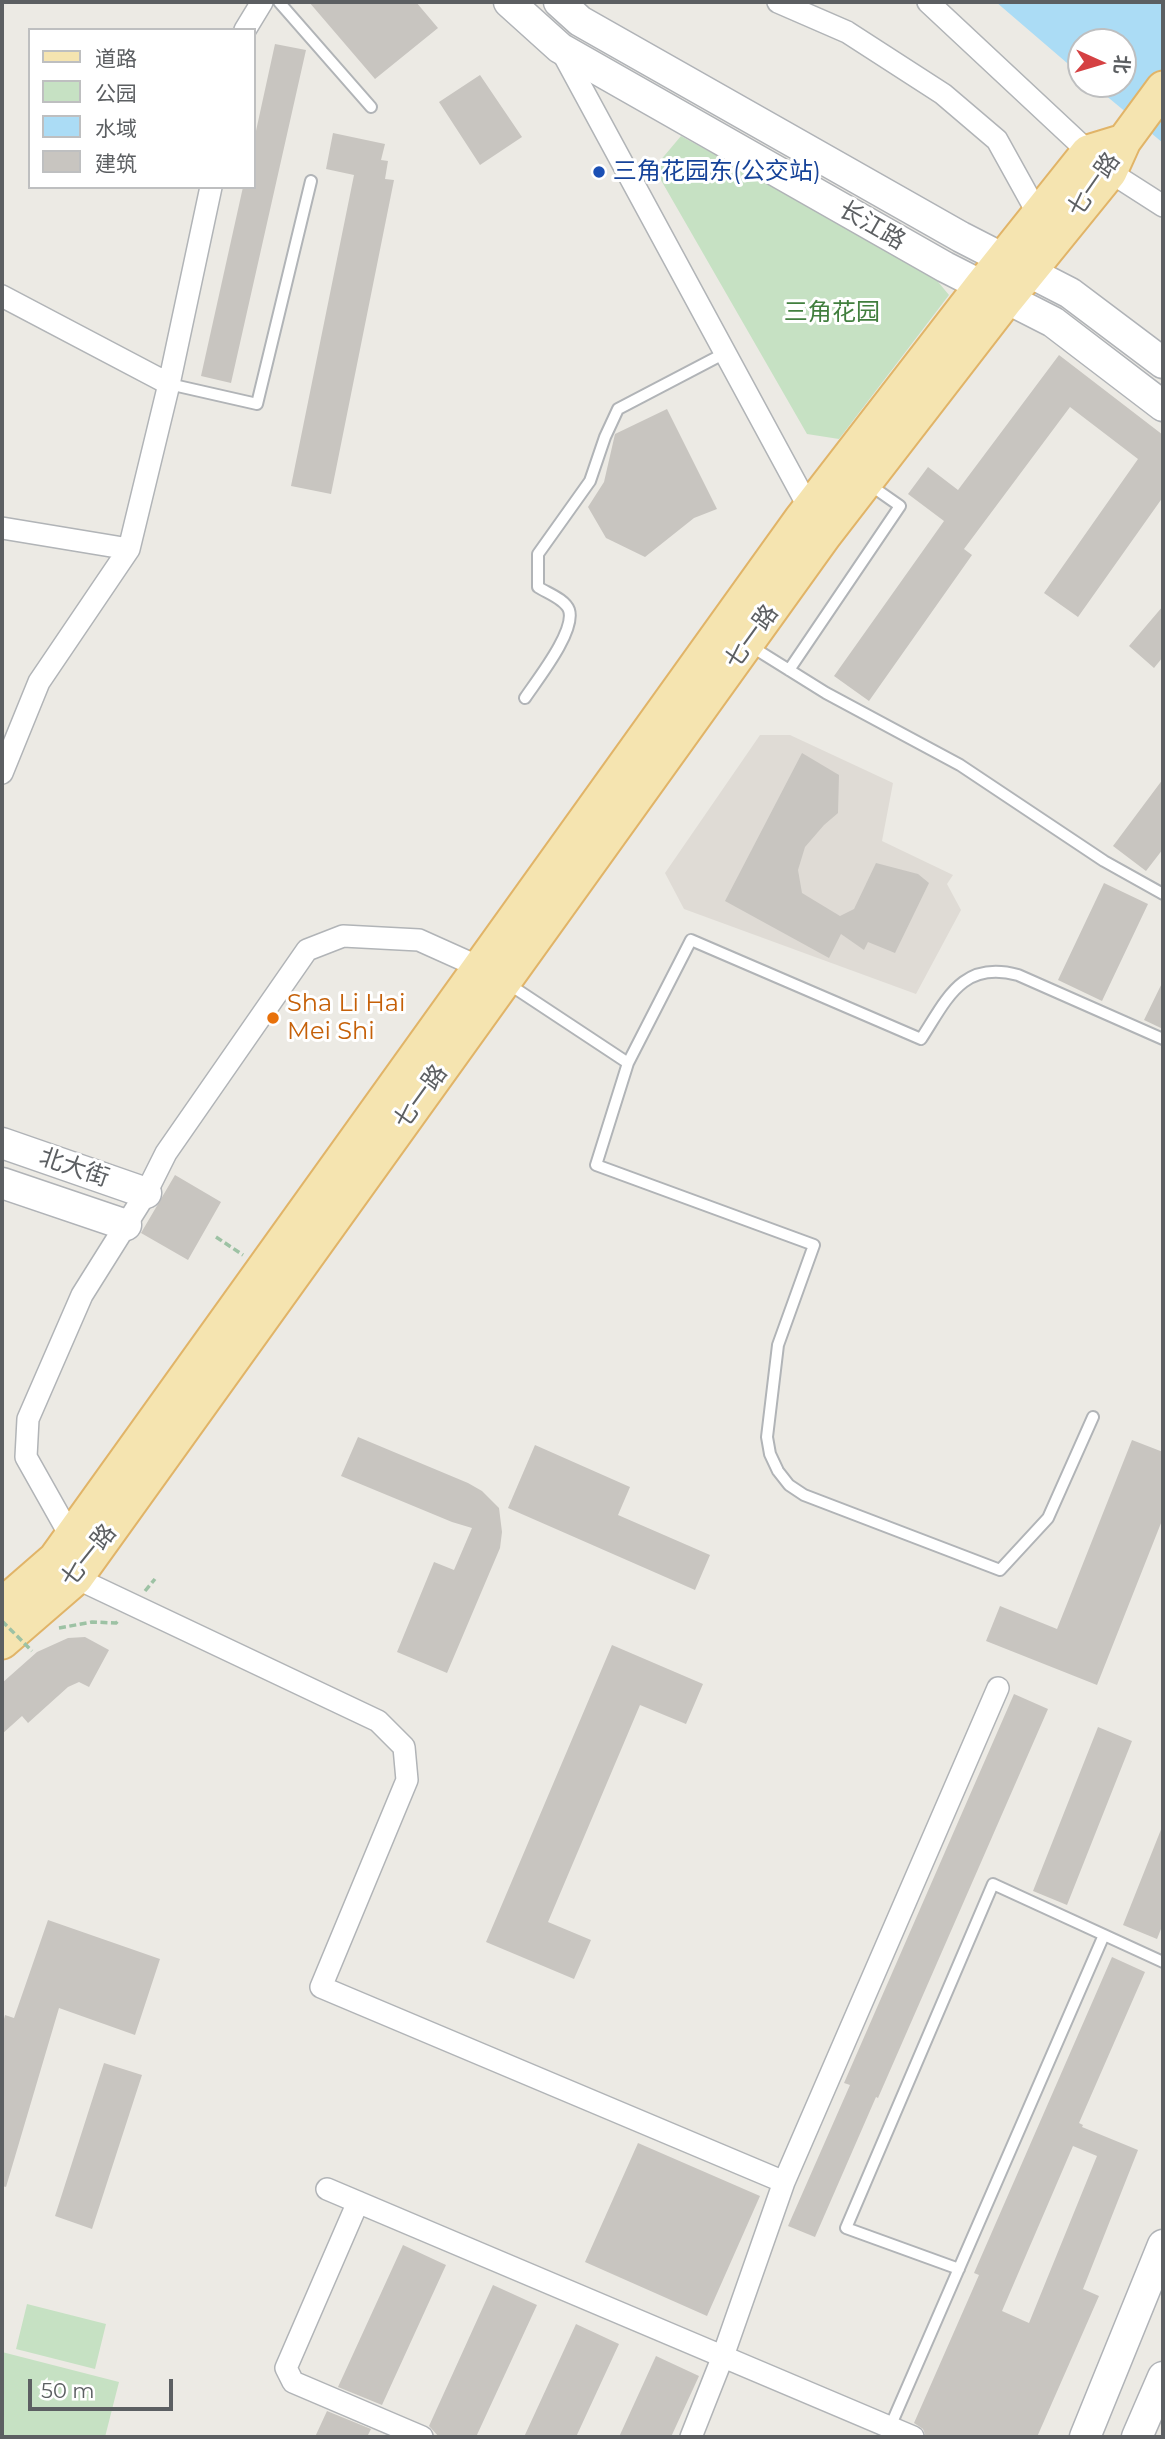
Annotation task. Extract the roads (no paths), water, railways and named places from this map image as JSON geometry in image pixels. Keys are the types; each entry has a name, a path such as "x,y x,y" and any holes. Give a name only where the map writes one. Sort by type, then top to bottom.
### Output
{"main road":[{"name":"长江路","path":"509,2 560,48 994,292 1053,322 1163,406"},
{"name":"长江路","path":"559,2 580,21 961,237 1070,293 1163,363"},
{"name":"七一路","path":"1016,265 1038,214 1124,141 1163,88"},
{"name":"七一路","path":"17,1647 76,1578 492,973 817,522 994,292 1099,162"},
{"name":"七一路","path":"2,1605 55,1559 262,1268 747,644 817,522 866,482 994,292"},
{"name":"北大街","path":"2,1143 146,1192"},
{"name":"北大街","path":"2,1183 126,1225"},
{"path":"1085,2437 1163,2245"},
{"path":"1137,2437 1163,2377"}],"street":[{"path":"246,28 262,2"},
{"path":"779,2 847,32 943,94 997,140 1038,214"},
{"path":"928,2 1099,162 1163,206"},
{"path":"560,48 817,522"},
{"path":"2,773 39,682 129,549 169,384 211,189"},
{"path":"2,296 169,384"},
{"path":"2,528 129,549"},
{"path":"71,1537 26,1457 28,1419 82,1295 146,1192 166,1153 307,950 343,936 419,940 492,973"},
{"path":"76,1578 378,1721 404,1747 407,1780 321,1987 784,2182"},
{"path":"691,2437 723,2356 784,2182 998,1688"},
{"path":"327,2189 914,2437"},
{"path":"358,2202 286,2368 293,2382 422,2437"}],"lane":[{"path":"279,2 371,107"},
{"path":"169,384 257,404 311,181"},
{"path":"525,698 568,630 570,612 564,603 538,587 538,554 590,481 604,437 618,409 725,353"},
{"path":"789,670 900,506 866,482"},
{"path":"747,644 826,693 960,765 1104,861 1163,894"},
{"path":"1093,1417 1048,1518 1000,1570 804,1495 789,1485 778,1471 770,1454 767,1437 778,1345 814,1245 596,1165 628,1063 691,940 921,1039 952,991 965,979 982,972 1000,970 1018,975 1163,1039"},
{"path":"492,973 628,1063"},
{"path":"959,2269 846,2228 993,1884 1163,1962"},
{"path":"890,2427 1104,1935"}],"water":[{"path":"996,2 1163,2 1163,143 1109,98 1137,98 1137,28 1067,28 1067,63"}],"place":[{"name":"三角花园东(公交站)","path":"599,172"},
{"name":"Sha Li Hai Mei Shi","path":"273,1018"}],"park label":[{"name":"三角花园","path":"832,313"}]}
